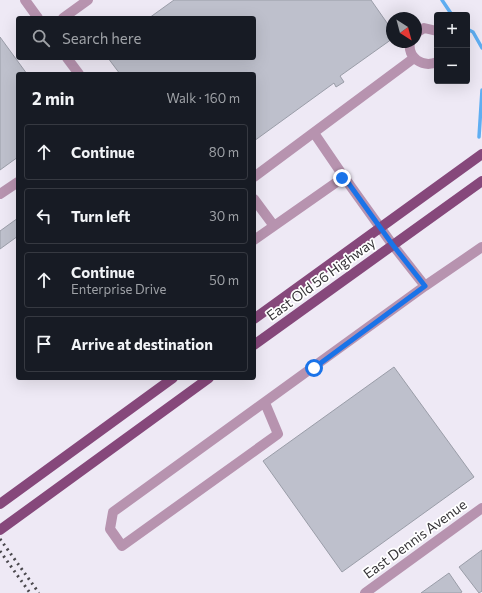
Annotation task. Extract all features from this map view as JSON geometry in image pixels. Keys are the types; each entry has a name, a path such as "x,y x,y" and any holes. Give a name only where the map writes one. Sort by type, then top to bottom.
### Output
{"main road":[{"name":"East Old 56 Highway","path":"256,318 482,154"},
{"name":"East Old 56 Highway","path":"256,344 482,180"},
{"path":"0,504 170,380"},
{"path":"0,530 206,380"}],"street":[{"path":"25,0 37,16"},
{"path":"67,16 88,0"},
{"path":"422,29 424,28 434,30"},
{"path":"410,48 414,58 423,64 434,63"},
{"path":"256,176 314,134 414,58"},
{"path":"68,60 78,72"},
{"path":"314,134 380,228 425,286"},
{"path":"256,239 344,177"},
{"path":"0,194 16,183"},
{"path":"256,202 274,226"},
{"path":"265,403 278,434 122,546 110,529 113,512 425,286 482,247"},
{"name":"East Dennis Avenue","path":"365,593 482,508"}],"building":[{"path":"174,0 371,0 386,21 386,43 340,76 344,82 336,87 334,83 256,140 256,72 118,72 110,60 256,60 256,16 152,16"},
{"path":"0,37 26,72 16,72 16,158 0,170"},
{"path":"16,219 16,237 0,249 0,231"},
{"path":"394,367 474,477 342,572 263,461"},
{"path":"482,550 482,591 479,593 459,567"},
{"path":"449,573 462,592 421,593"}],"waterway":[{"path":"442,0 450,12"},
{"path":"470,30 473,32 482,48"},
{"path":"479,137 482,90"}],"railway":[{"path":"0,539 39,593"},
{"path":"0,551 30,593"}],"route":[{"path":"314,368 425,286 392,244 344,177 342,178"}]}
